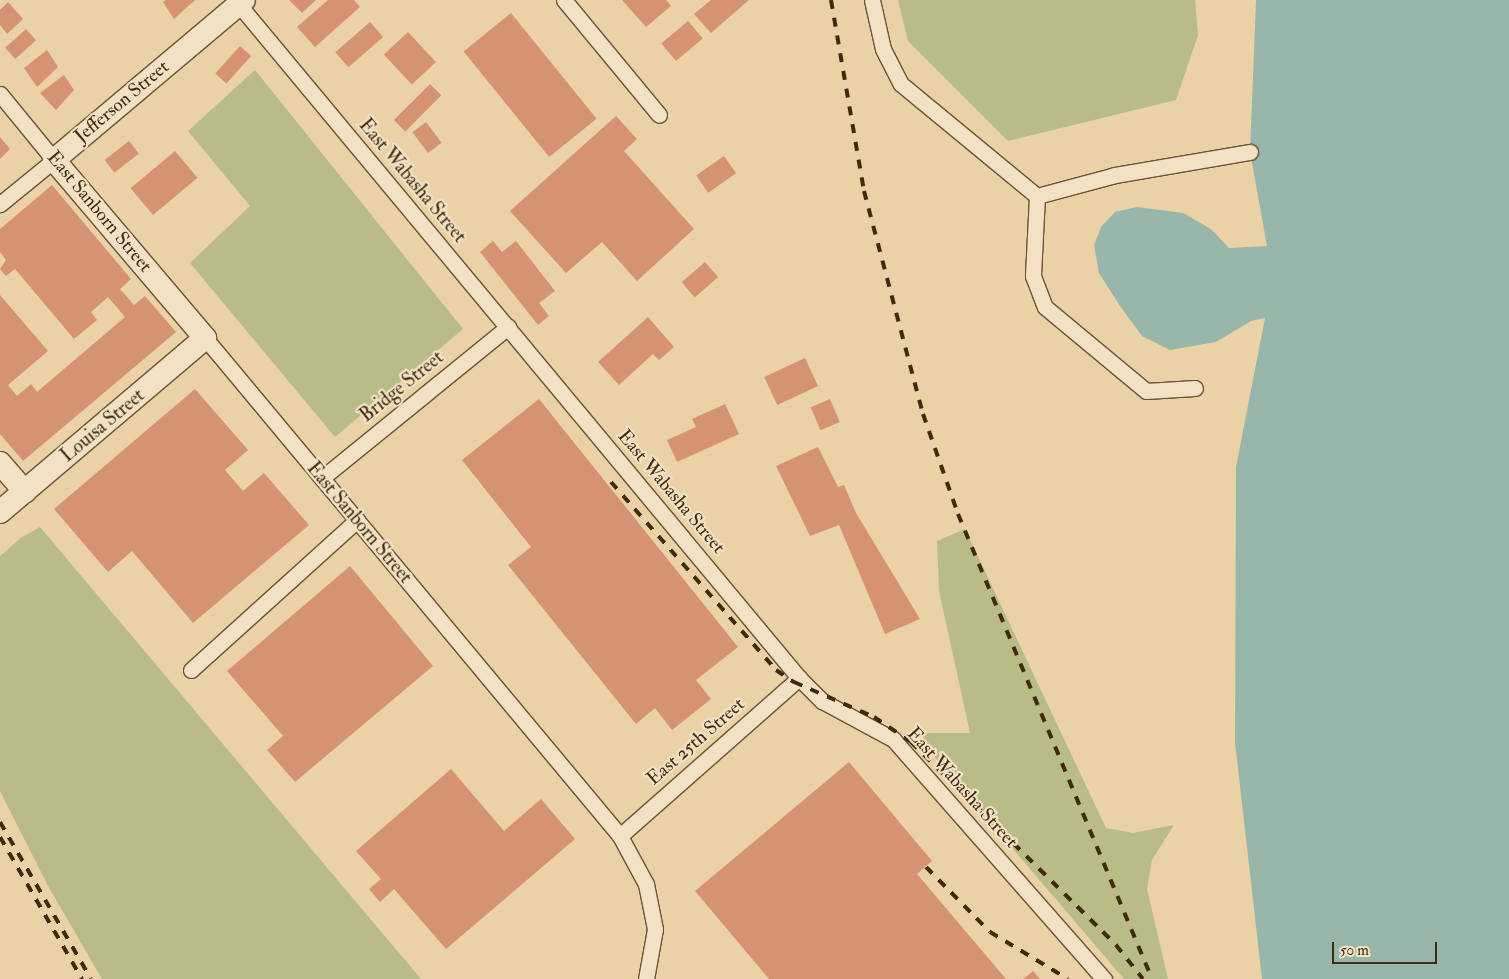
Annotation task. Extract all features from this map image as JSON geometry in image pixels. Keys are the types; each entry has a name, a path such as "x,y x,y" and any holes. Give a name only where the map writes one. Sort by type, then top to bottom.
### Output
{"street":[{"path":"564,0 660,115"},
{"path":"872,0 883,49 901,84 1037,196"},
{"name":"Jefferson Street","path":"0,204 239,2"},
{"name":"East Wabasha Street","path":"239,2 799,678 822,701 893,738 1104,979"},
{"name":"East Sanborn Street","path":"0,94 206,338 620,836 646,884 655,929 646,979"},
{"path":"1037,196 1115,175 1250,152"},
{"path":"1037,196 1033,276 1045,307 1146,392 1195,388"},
{"name":"Bridge Street","path":"322,478 508,327"},
{"name":"Louisa Street","path":"0,512 206,338"},
{"path":"0,462 25,492"},
{"path":"190,670 357,520"},
{"name":"East 25th Street","path":"620,836 799,678"}],"green space":[{"path":"898,0 1195,0 1198,35 1176,100 1008,141 908,41"},
{"path":"255,70 463,329 335,437 190,263 250,206 188,131"},
{"path":"40,527 421,979 102,979 48,886 0,791 0,556 22,537"},
{"path":"965,529 1106,828 1133,833 1174,825 1152,860 1147,889 1168,979 1124,979 926,747 922,733 970,733 939,591 937,541"}],"shaded area":[{"path":"1256,0 1509,0 1509,979 1262,979 1235,742 1236,467 1265,318 1251,321 1216,342 1170,350 1142,336 1120,306 1099,273 1094,245 1101,227 1115,212 1137,207 1183,213 1211,229 1229,248 1267,246 1250,152"}],"building":[{"path":"166,0 195,0 174,19 163,2"},
{"path":"289,0 316,0 302,13"},
{"path":"328,0 354,0 360,7 315,47 297,27"},
{"path":"622,0 666,0 671,6 646,27"},
{"path":"711,0 749,0 711,33 694,14"},
{"path":"8,2 23,19 7,34 0,25 0,10"},
{"path":"511,13 597,119 549,157 464,51"},
{"path":"688,21 703,39 676,61 661,43"},
{"path":"370,22 383,37 348,67 335,52"},
{"path":"26,29 36,40 15,59 5,48"},
{"path":"408,32 436,62 412,84 384,55"},
{"path":"240,46 251,56 226,84 215,73"},
{"path":"47,50 58,67 37,87 24,68"},
{"path":"64,75 74,90 56,110 40,93"},
{"path":"430,84 441,95 405,131 394,120"},
{"path":"616,116 637,139 624,151 694,229 637,281 602,242 566,273 510,211"},
{"path":"426,122 442,143 428,153 412,132"},
{"path":"0,137 10,149 0,159"},
{"path":"129,141 139,154 114,173 105,160"},
{"path":"175,151 197,178 153,215 131,188"},
{"path":"724,156 736,173 708,193 696,176"},
{"path":"52,185 131,279 120,289 134,305 145,296 176,332 23,461 0,434 0,295 48,351 8,385 17,396 31,384 37,392 125,317 108,297 91,312 97,320 74,339 15,269 6,276 0,269 6,260 0,252 0,229"},
{"path":"493,241 502,252 516,241 555,291 539,303 549,316 538,325 480,252"},
{"path":"705,262 718,277 695,297 682,282"},
{"path":"648,317 674,347 659,360 653,354 619,385 598,362"},
{"path":"805,358 818,386 777,405 764,377"},
{"path":"195,389 248,450 225,470 243,491 264,473 309,525 193,623 132,551 108,572 54,509"},
{"path":"539,399 738,647 696,680 711,699 672,730 655,708 636,724 508,565 531,547 462,460"},
{"path":"830,399 840,422 820,430 811,407"},
{"path":"725,404 739,434 677,462 667,440 696,427 692,419"},
{"path":"818,447 838,487 844,485 856,513 920,619 885,634 839,525 810,536 776,466"},
{"path":"350,566 433,666 295,782 267,750 283,736 227,671"},
{"path":"849,762 932,861 917,874 1006,979 769,979 695,891"},
{"path":"451,769 504,831 541,799 575,839 446,949 394,889 380,902 369,889 381,879 356,851"},
{"path":"1033,971 1040,979 1023,979"}],"railway":[{"path":"831,0 864,191 923,414 958,514 1152,979"},
{"path":"611,482 776,670 794,682 874,717 911,742 1116,945 1143,979"},
{"path":"0,822 91,979"},
{"path":"0,837 82,979"},
{"path":"926,867 990,932 1068,979"}]}
